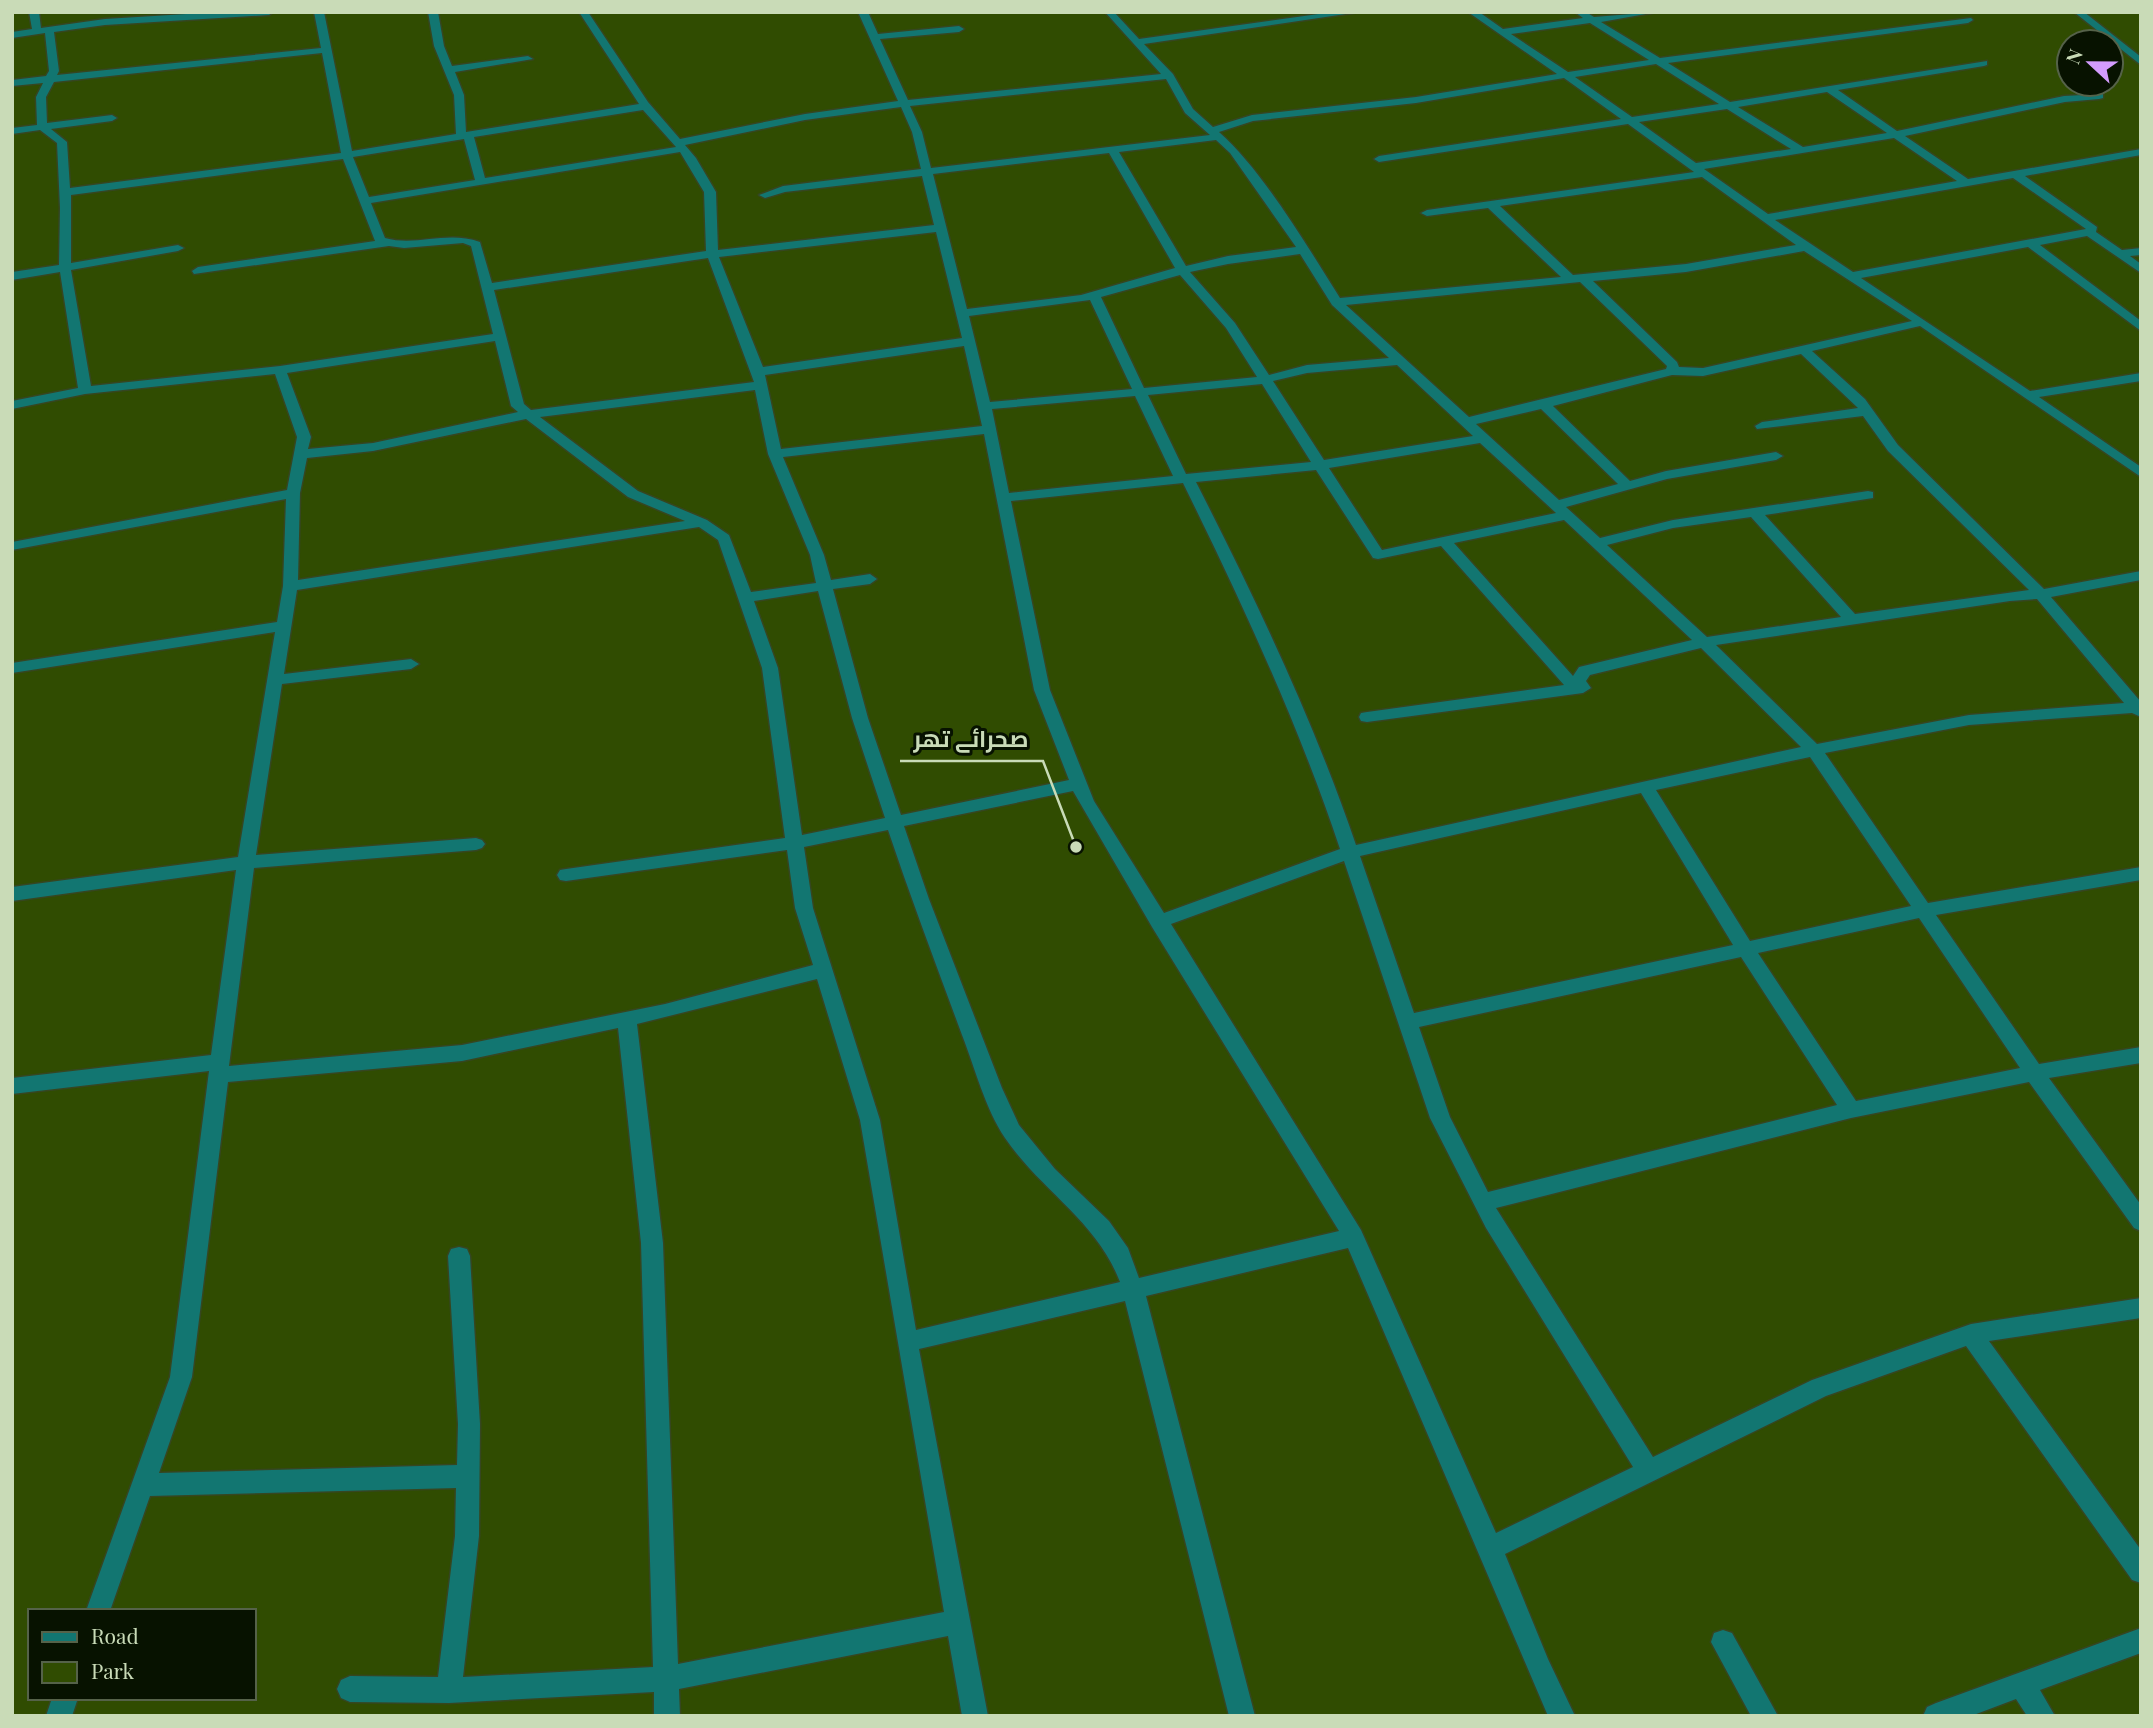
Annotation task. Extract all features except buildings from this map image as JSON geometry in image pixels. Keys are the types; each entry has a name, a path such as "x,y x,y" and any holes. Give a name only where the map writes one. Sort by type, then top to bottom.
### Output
{"street":[{"path":"34,12 43,30 54,71 41,97 42,127"},
{"path":"12,34 106,17 269,12"},
{"path":"319,12 346,155 380,240 393,246 453,239 466,239 476,244 518,406 633,494 702,523 724,538 770,668 804,908 870,1120 906,1342 975,1716"},
{"path":"433,12 439,46 459,95 464,136 481,182"},
{"path":"583,12 646,106 691,158 710,192 712,254 759,379 775,454 817,555 849,682 920,899 992,1088 1012,1131 1048,1175 1102,1228 1120,1255 1133,1289 1242,1716"},
{"path":"863,12 917,132 985,406 1042,690 1086,802 1354,1237 1491,1548 1538,1667 1562,1716"},
{"path":"1109,12 1168,76 1189,111 1234,151 1336,302 1704,642 1814,750 1925,909 2034,1073 2141,1223"},
{"path":"1137,42 1355,12"},
{"path":"1472,12 1565,74 1806,247 1922,322 2141,473"},
{"path":"1578,12 1802,151"},
{"path":"1501,32 1653,12"},
{"path":"2078,12 2141,62"},
{"path":"765,195 783,189 1113,150 1214,134 1252,118 1416,100 1565,74 1968,20"},
{"path":"875,37 959,29"},
{"path":"12,83 326,50"},
{"path":"448,70 528,59"},
{"path":"1379,159 1984,63"},
{"path":"366,201 679,146 805,117 906,103 1168,76"},
{"path":"1829,89 1967,183"},
{"path":"1427,213 1895,135 2076,98"},
{"path":"65,192 346,155 646,106"},
{"path":"12,131 113,118"},
{"path":"42,127 62,142 65,269 85,390"},
{"path":"1113,150 1182,270 1231,326 1378,555 1562,510 1628,485 1666,475 1776,456"},
{"path":"1765,218 2141,152"},
{"path":"1851,276 2089,232 2093,229 2015,174"},
{"path":"1491,204 1673,365 1672,371"},
{"path":"486,288 712,254 941,228"},
{"path":"2089,232 2141,270"},
{"path":"2029,242 2141,327"},
{"path":"198,271 388,243"},
{"path":"1336,302 1686,268 1806,247"},
{"path":"12,276 178,248"},
{"path":"962,313 1094,296 1182,270 1228,260 1303,250"},
{"path":"2120,254 2141,251"},
{"path":"1094,296 1140,393 1245,594 1320,764 1440,1118 1483,1202 1648,1470"},
{"path":"1466,422 1672,371 1703,372 1922,322"},
{"path":"12,405 85,390 280,370 499,337"},
{"path":"301,454 373,447 529,414 759,379 969,341"},
{"path":"1803,349 1867,411 1893,448 2041,594 2139,709"},
{"path":"985,406 1266,379 1307,369 1399,360"},
{"path":"98,1609 181,1377 245,862 290,586 293,493 304,437 291,407 280,370"},
{"path":"2026,395 2141,377"},
{"path":"1544,404 1628,485"},
{"path":"1762,426 1867,411"},
{"path":"775,454 990,429"},
{"path":"1003,498 1321,465 1410,453 1483,438"},
{"path":"12,546 293,493"},
{"path":"1597,543 1673,524 1868,495"},
{"path":"1755,512 1852,620"},
{"path":"290,586 702,523"},
{"path":"1444,541 1576,689"},
{"path":"1367,717 1583,688 1578,681 1585,671 1704,642 2041,594 2141,575"},
{"path":"745,598 870,579"},
{"path":"12,668 282,626"},
{"path":"275,680 411,664"},
{"path":"1158,922 1351,852 1814,750 1969,720 2139,709"},
{"path":"566,875 794,843 894,820 1079,784"},
{"path":"1646,787 1745,949 1851,1110"},
{"path":"12,894 245,862 476,845"},
{"path":"1408,1022 1925,909 2141,873"},
{"path":"12,1086 220,1068 462,1053 627,1019 824,970"},
{"path":"627,1019 652,1243 667,1716"},
{"path":"1483,1202 1851,1110 2034,1073 2141,1055"},
{"path":"906,1342 1354,1237"},
{"path":"449,1690 467,1536 469,1424 459,1256"},
{"path":"1491,1548 1820,1387 1971,1334 2141,1308"},
{"path":"1971,1334 2141,1571"},
{"path":"144,1485 468,1476"},
{"path":"350,1689 449,1690 667,1679 959,1621"},
{"path":"1936,1716 2141,1640"},
{"path":"1723,1642 1765,1716"},
{"path":"2021,1685 2042,1716"}],"green space":[{"path":"12,12 2141,12 2141,1716 12,1716"}],"place":[{"name":"صحرائے تھر","path":"1076,847"}]}
